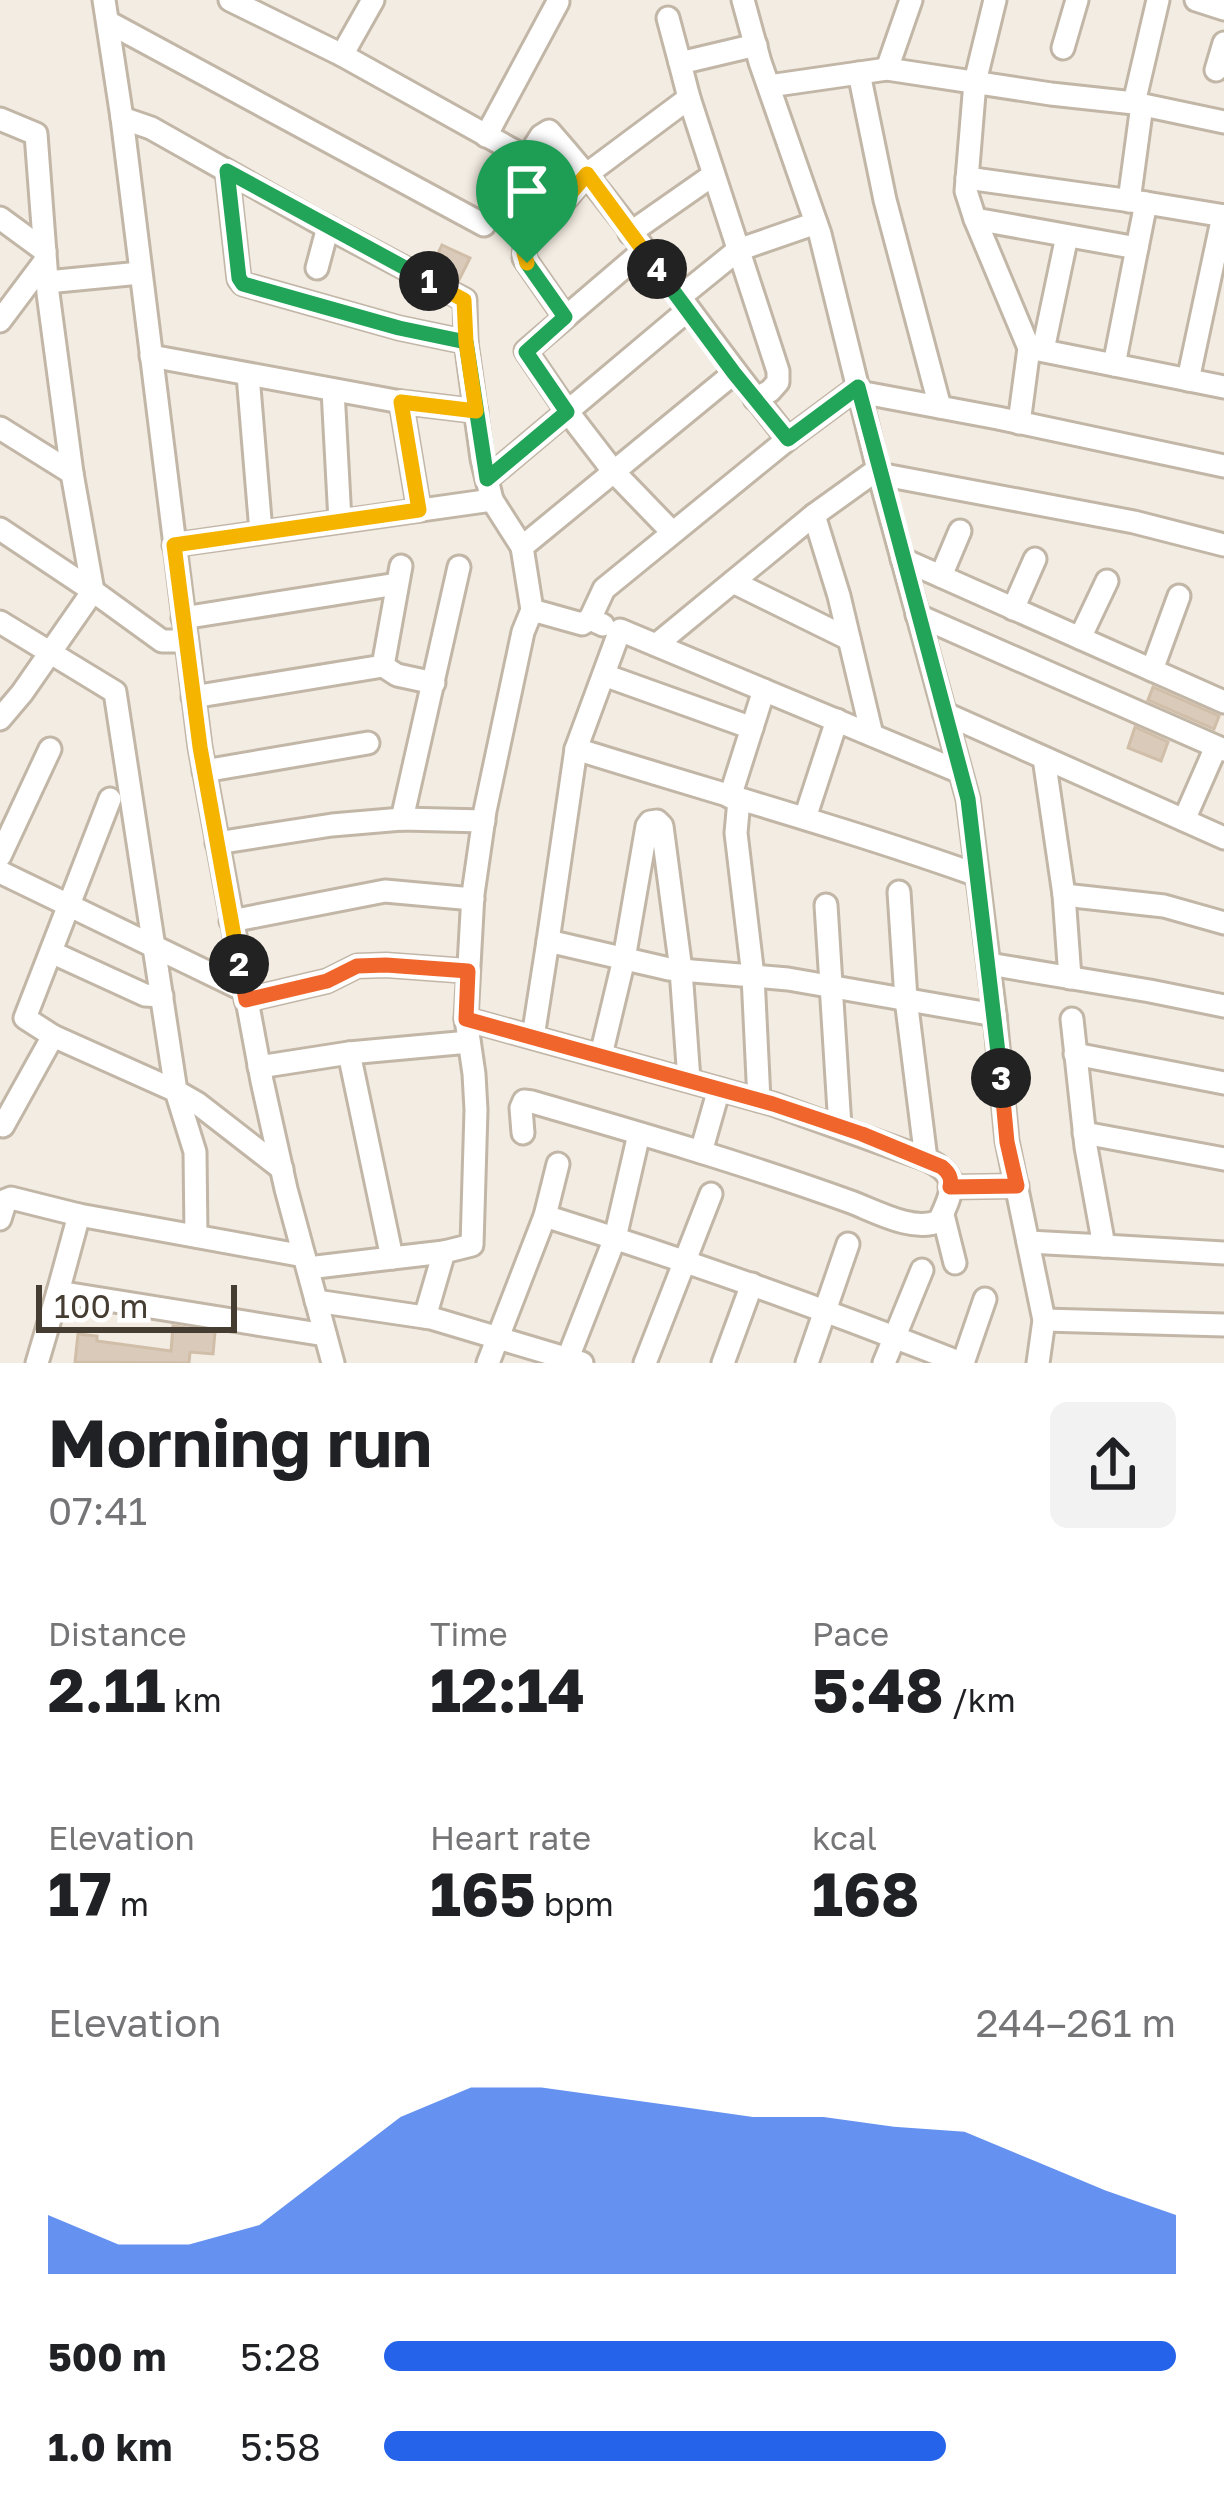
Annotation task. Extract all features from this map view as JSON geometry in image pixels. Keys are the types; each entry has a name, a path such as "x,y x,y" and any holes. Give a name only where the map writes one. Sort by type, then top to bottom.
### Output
{"street":[{"path":"230,0 342,55 527,158 549,131 587,174 788,439"},
{"path":"342,55 373,0"},
{"path":"743,0 816,223 968,799 1007,1142 1044,1320 1038,1363"},
{"path":"887,68 911,0"},
{"path":"995,0 975,82 966,191 1036,349"},
{"path":"1063,48 1077,0"},
{"path":"1114,364 1137,248 1138,104 1158,0"},
{"path":"1196,0 1224,9"},
{"path":"486,136 558,2"},
{"path":"106,11 204,771 259,1067 333,1363"},
{"path":"106,11 484,225"},
{"path":"668,18 689,98 778,371 778,382 755,399"},
{"path":"1216,70 1224,43"},
{"path":"680,63 756,45"},
{"path":"769,86 887,68 1138,104 1224,122"},
{"path":"859,73 885,200 940,407"},
{"path":"565,317 527,263 524,253 529,241 587,174 689,98"},
{"path":"0,1219 11,1198 306,1262 392,1258 472,1245 476,1110 468,971 472,899 523,632 532,610 522,547 489,490 464,300 151,128 122,118"},
{"path":"0,119 36,134 46,265 72,473 93,591 0,719"},
{"path":"227,171 243,284 466,342"},
{"path":"672,532 614,472 526,352 713,175"},
{"path":"967,178 1223,216 1188,380"},
{"path":"0,218 46,265 140,273"},
{"path":"975,219 1137,248"},
{"path":"174,545 419,510 489,490 738,250 816,223"},
{"path":"317,268 328,227"},
{"path":"1019,423 1067,236"},
{"path":"0,321 46,265"},
{"path":"1036,349 1224,387"},
{"path":"151,356 401,402 476,411"},
{"path":"522,547 734,373"},
{"path":"248,375 261,532"},
{"path":"333,390 340,521"},
{"path":"532,610 582,625 590,619 604,589 788,439 858,390 1224,466"},
{"path":"401,402 419,510"},
{"path":"0,428 72,473"},
{"path":"656,645 814,515 879,471 1222,537"},
{"path":"814,515 872,735"},
{"path":"0,529 162,641 185,641"},
{"path":"941,576 960,531"},
{"path":"902,559 1223,699"},
{"path":"1013,609 1035,560"},
{"path":"402,819 458,567"},
{"path":"183,618 399,575 383,666"},
{"path":"1080,638 1107,580"},
{"path":"733,582 850,639"},
{"path":"1152,670 1179,596"},
{"path":"917,616 1220,748 1184,820"},
{"path":"590,619 619,634"},
{"path":"533,1036 576,749 620,630 960,772"},
{"path":"3,631 115,692 176,1091 196,1152 196,1236"},
{"path":"193,697 383,666 397,675 434,683"},
{"path":"604,674 752,728"},
{"path":"759,1100 753,976 735,798 764,690"},
{"path":"944,713 1224,838"},
{"path":"806,818 837,720"},
{"path":"204,771 368,742"},
{"path":"0,856 50,748"},
{"path":"576,749 859,833 977,875"},
{"path":"1044,758 1064,895 1070,978"},
{"path":"110,799 25,1018 53,1036 176,1091 282,1169"},
{"path":"217,843 402,819 484,821"},
{"path":"602,1055 647,826 657,821 662,826 681,970 688,1080"},
{"path":"0,872 245,995 327,981 357,966 468,971"},
{"path":"231,921 385,891 472,899"},
{"path":"899,892 906,999 926,1159"},
{"path":"1064,895 1164,907 1224,923"},
{"path":"826,905 840,1127"},
{"path":"548,941 681,970 832,986 995,1015"},
{"path":"51,952 145,995 162,996"},
{"path":"989,964 1224,1006"},
{"path":"1072,1018 1084,1133 1104,1246"},
{"path":"259,1067 468,1030 533,1036 840,1127 926,1159 949,1172 952,1181 943,1215 928,1226 524,1101 523,1133"},
{"path":"6,1113 53,1036"},
{"path":"349,1053 392,1258"},
{"path":"1075,1054 1224,1083"},
{"path":"701,1152 719,1088"},
{"path":"316,1301 424,1317 572,1362 616,1238 639,1133"},
{"path":"1084,1133 1224,1159"},
{"path":"488,1363 545,1216 558,1164"},
{"path":"950,1187 1017,1186"},
{"path":"645,1363 711,1194"},
{"path":"37,1363 79,1215"},
{"path":"943,1215 955,1263"},
{"path":"545,1216 826,1310 962,1363 985,1299"},
{"path":"1028,1242 1224,1253"},
{"path":"807,1363 848,1244"},
{"path":"424,1317 444,1252"},
{"path":"884,1363 922,1270"},
{"path":"723,1363 752,1284"},
{"path":"58,1292 325,1335"},
{"path":"1044,1320 1224,1325"}],"building":[{"path":"442,245 470,258 459,280 432,266"},
{"path":"1153,687 1219,716 1214,729 1148,700"},
{"path":"1135,727 1168,742 1161,761 1128,748"},
{"path":"173,1326 215,1332 213,1354 190,1352 189,1363 75,1362 78,1334 171,1351"}],"route":[{"path":"527,263 524,253 529,241 587,174 788,439 858,387 968,799 1007,1142 1017,1186 950,1187 949,1172 942,1167 862,1134 719,1088 466,1019 468,971 357,966 327,981 246,1000 200,747 174,545 419,510 401,402 476,411 466,342 464,300 227,171 243,284 466,342 487,479 567,412 526,352 565,317 527,263"}]}
